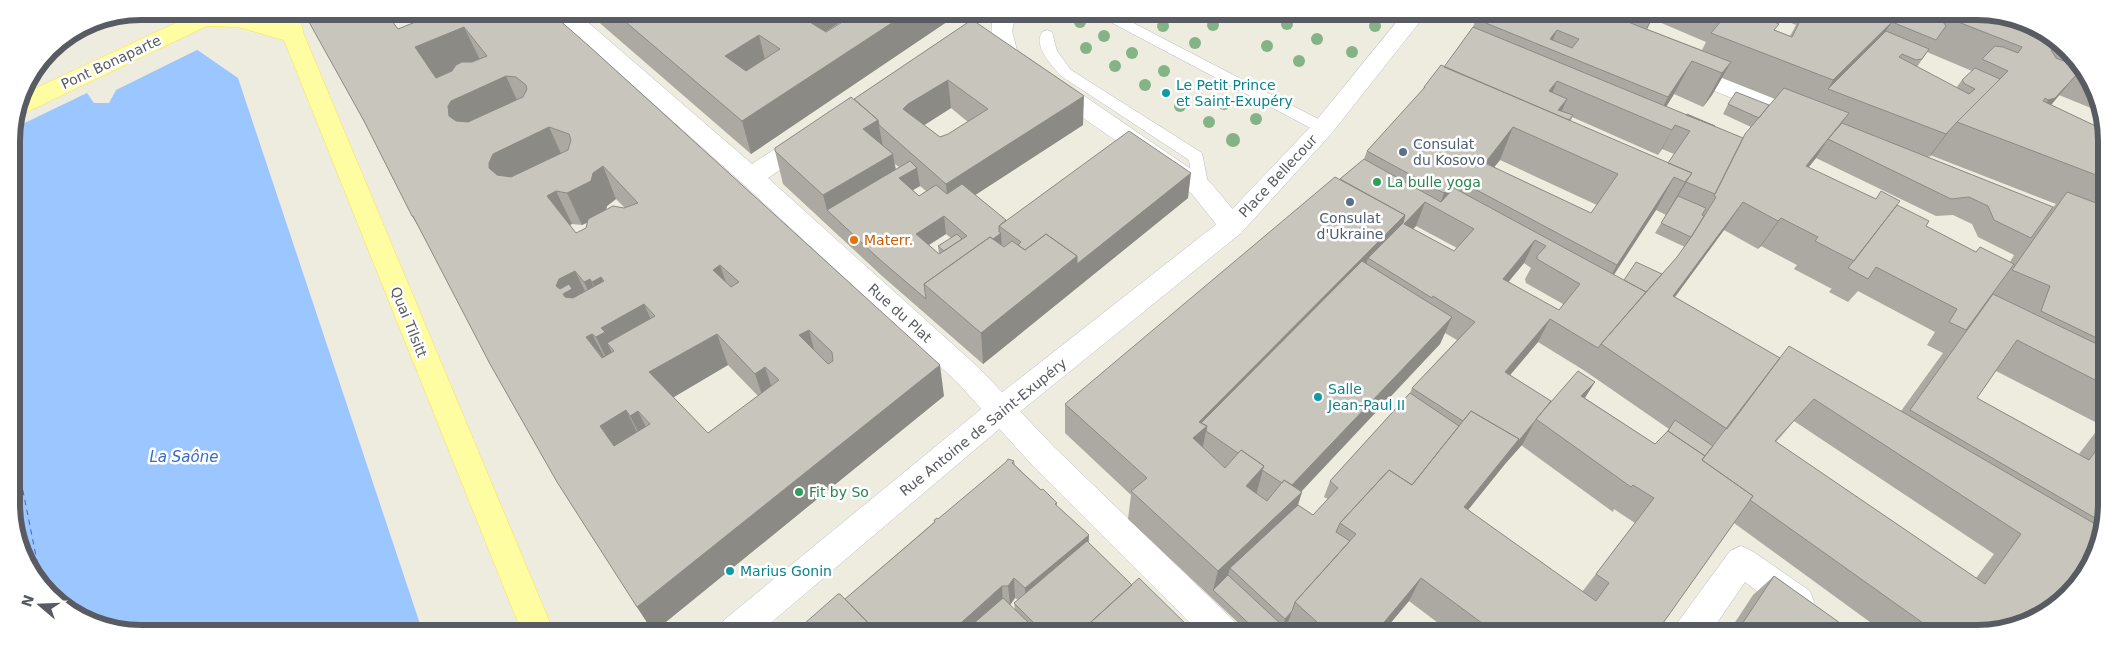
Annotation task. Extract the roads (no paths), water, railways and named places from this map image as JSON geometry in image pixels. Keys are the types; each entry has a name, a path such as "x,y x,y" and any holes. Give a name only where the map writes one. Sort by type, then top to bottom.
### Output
{"main road":[{"name":"Pont Bonaparte","path":"35,82 182,20"},
{"name":"Pont Bonaparte","path":"26,102 184,20"},
{"path":"252,20 290,23"},
{"name":"Quai Tilsitt","path":"290,23 535,625"}],"street":[{"name":"Rue du Plat","path":"571,20 751,177 968,375 1043,456 1215,625"},
{"name":"Place Bellecour","path":"1003,20 1001,31 1007,54 1201,188 1232,226 1323,128 1410,20"},
{"path":"1664,62 1829,128"},
{"path":"751,177 829,124"},
{"name":"Rue Antoine de Saint-Exupéry","path":"743,625 1001,410 1232,226"},
{"path":"1696,625 1741,561 1818,616"}],"lane":[{"name":"Place Bellecour","path":"1117,20 1323,128"},
{"path":"1047,35 1046,44 1052,58 1066,73 1196,157 1201,188"}],"water":[{"name":"La Saône","path":"154,20 238,78 420,625 125,624 95,616 74,605 65,598 65,580 47,580 32,558 22,528 20,504 20,133 24,110 32,87 45,67 55,55 80,36 110,24 125,21"}],"place":[{"name":"Le Petit Prince et Saint-Exupéry","path":"1166,93"},
{"name":"Consulat du Kosovo","path":"1403,152"},
{"name":"La bulle yoga","path":"1377,182"},
{"name":"Consulat d'Ukraine","path":"1350,202"},
{"name":"Materr.","path":"854,240"},
{"name":"Salle Jean-Paul II","path":"1318,397"},
{"name":"Fit by So","path":"799,492"},
{"name":"Marius Gonin","path":"730,571"}]}
